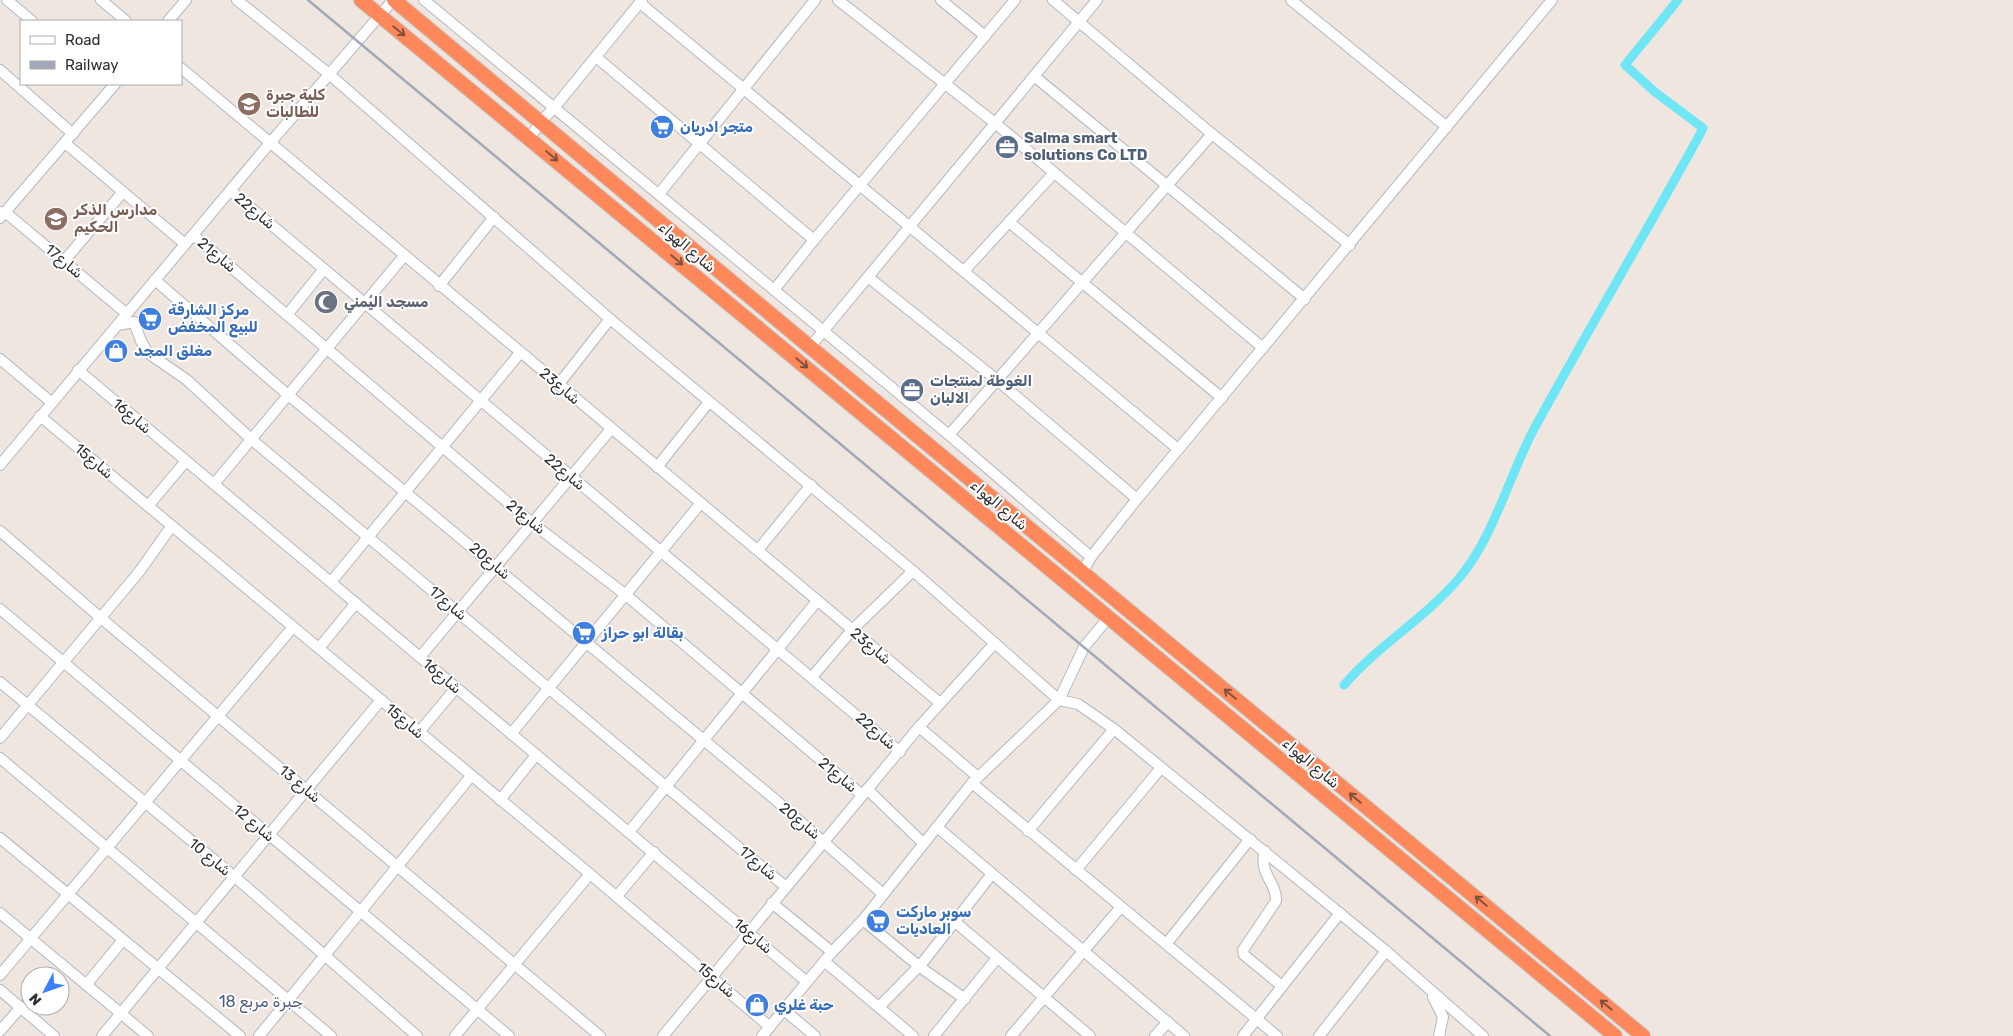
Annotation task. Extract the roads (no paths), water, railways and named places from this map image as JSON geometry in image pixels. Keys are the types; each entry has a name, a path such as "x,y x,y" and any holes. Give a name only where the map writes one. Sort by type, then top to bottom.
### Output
{"highway":[{"name":"شارع الهواء","path":"361,0 1615,1036"},
{"name":"شارع الهواء","path":"394,0 810,347 1644,1036"}],"street":[{"path":"6,0 31,20"},
{"path":"101,0 125,20"},
{"path":"169,20 186,0"},
{"path":"237,0 329,74 610,319 913,571 1060,700 1078,704 1114,729 1386,951 1483,1036"},
{"path":"0,465 51,402 231,191 270,142 394,0"},
{"path":"424,0 949,435 1091,557"},
{"path":"659,194 815,0"},
{"path":"838,0 945,83 1263,348"},
{"path":"942,0 985,36"},
{"path":"774,290 1016,0"},
{"path":"1053,0 1212,134 1350,245"},
{"path":"810,347 1097,0"},
{"path":"1291,0 1447,127"},
{"path":"530,138 541,121 554,108 641,1 743,89 1178,449"},
{"path":"1083,571 1091,557 1137,499 1350,245 1548,1"},
{"path":"596,57 814,240"},
{"name":"شارع23","path":"182,69 940,703"},
{"path":"0,70 73,134"},
{"path":"1034,76 1305,299"},
{"path":"2,214 73,134 112,85"},
{"path":"949,435 1212,134"},
{"path":"65,143 122,193 185,244"},
{"path":"964,271 1054,173"},
{"name":"شارع22","path":"231,191 900,752"},
{"path":"64,261 122,193"},
{"name":"شارع17","path":"2,214 64,261 127,314"},
{"path":"440,286 494,218"},
{"path":"1009,222 1222,398"},
{"name":"شارع21","path":"193,235 532,523 626,595 742,694 865,792 923,843"},
{"path":"214,484 287,394 404,256"},
{"path":"287,315 324,269"},
{"path":"868,277 997,380 1137,499"},
{"name":"شارع20","path":"155,280 287,394 496,566 824,841 883,894"},
{"path":"558,384 610,319"},
{"name":"شارع17","path":"118,325 134,322 148,353 187,380 251,439 668,786 786,887"},
{"path":"331,582 520,353"},
{"path":"0,359 51,402"},
{"name":"شارع16","path":"78,370 807,982"},
{"path":"657,467 708,402"},
{"name":"شارع15","path":"40,416 171,527 617,896 770,1026"},
{"path":"420,657 611,429"},
{"path":"0,448 9,454"},
{"path":"148,506 186,461"},
{"path":"758,550 811,485"},
{"path":"511,734 700,504"},
{"path":"0,738 102,619 171,527"},
{"name":"شارع 13","path":"0,531 102,619 600,1036"},
{"path":"812,677 852,630 913,571"},
{"path":"629,832 818,601"},
{"path":"319,648 356,603"},
{"name":"شارع 12","path":"0,609 509,1036"},
{"path":"762,1036 824,961 863,920 975,780 1060,700 1084,648 1108,618"},
{"path":"0,975 293,627"},
{"path":"662,1036 919,727 995,643"},
{"name":"شارع 10","path":"0,682 235,877 416,1036"},
{"path":"419,732 456,688"},
{"path":"102,1036 198,924 306,789 381,700"},
{"path":"919,727 1028,830 1167,943 1277,1036"},
{"path":"1028,830 1114,729"},
{"path":"500,800 536,755"},
{"path":"0,758 331,1036"},
{"path":"1076,870 1161,768"},
{"path":"259,1036 471,776"},
{"path":"936,827 1184,1036"},
{"path":"0,838 240,1036"},
{"path":"1167,943 1250,839"},
{"path":"1265,851 1263,866 1275,892 1276,900 1243,950 1244,955 1282,986"},
{"path":"617,896 654,852"},
{"path":"455,1036 590,874"},
{"path":"879,1007 920,965 992,874"},
{"path":"772,903 832,952"},
{"path":"1011,1036 1121,907"},
{"path":"0,913 148,1036"},
{"path":"1243,1036 1340,913"},
{"path":"863,920 965,999"},
{"path":"954,921 1090,1036"},
{"path":"86,984 123,940"},
{"path":"1319,1036 1386,951"},
{"path":"934,1036 997,958"},
{"path":"824,961 913,1036"},
{"path":"1427,987 1443,1017 1440,1036"},
{"path":"0,990 20,1006"},
{"path":"0,1031 20,1008"},
{"path":"784,1010 815,1036"},
{"path":"31,1016 54,1036"},
{"path":"1155,1036 1168,1022"}],"waterway":[{"path":"1344,685 1372,657 1447,592 1472,561 1492,525 1534,429 1703,128 1655,92 1625,65 1678,0"}],"railway":[{"path":"308,0 1550,1036"}],"place":[{"name":"كلية جبرة للطالبات","path":"249,104"},
{"name":"متجر ادريان","path":"662,127"},
{"name":"Salma smart solutions Co LTD","path":"1007,147"},
{"name":"مدارس الذكر الحكيم","path":"56,219"},
{"name":"مسجد اليُمني","path":"326,302"},
{"name":"مركز الشارقة للبيع المخفض","path":"150,319"},
{"name":"مغلق المجد","path":"116,351"},
{"name":"الغوطة لمنتجات الالبان","path":"912,390"},
{"name":"بقالة ابو حراز","path":"584,633"},
{"name":"سوبر ماركت العاديات","path":"878,921"},
{"name":"حبة غلري","path":"757,1005"}],"district":[{"name":"جبرة مربع 18","path":"261,1001"}]}
